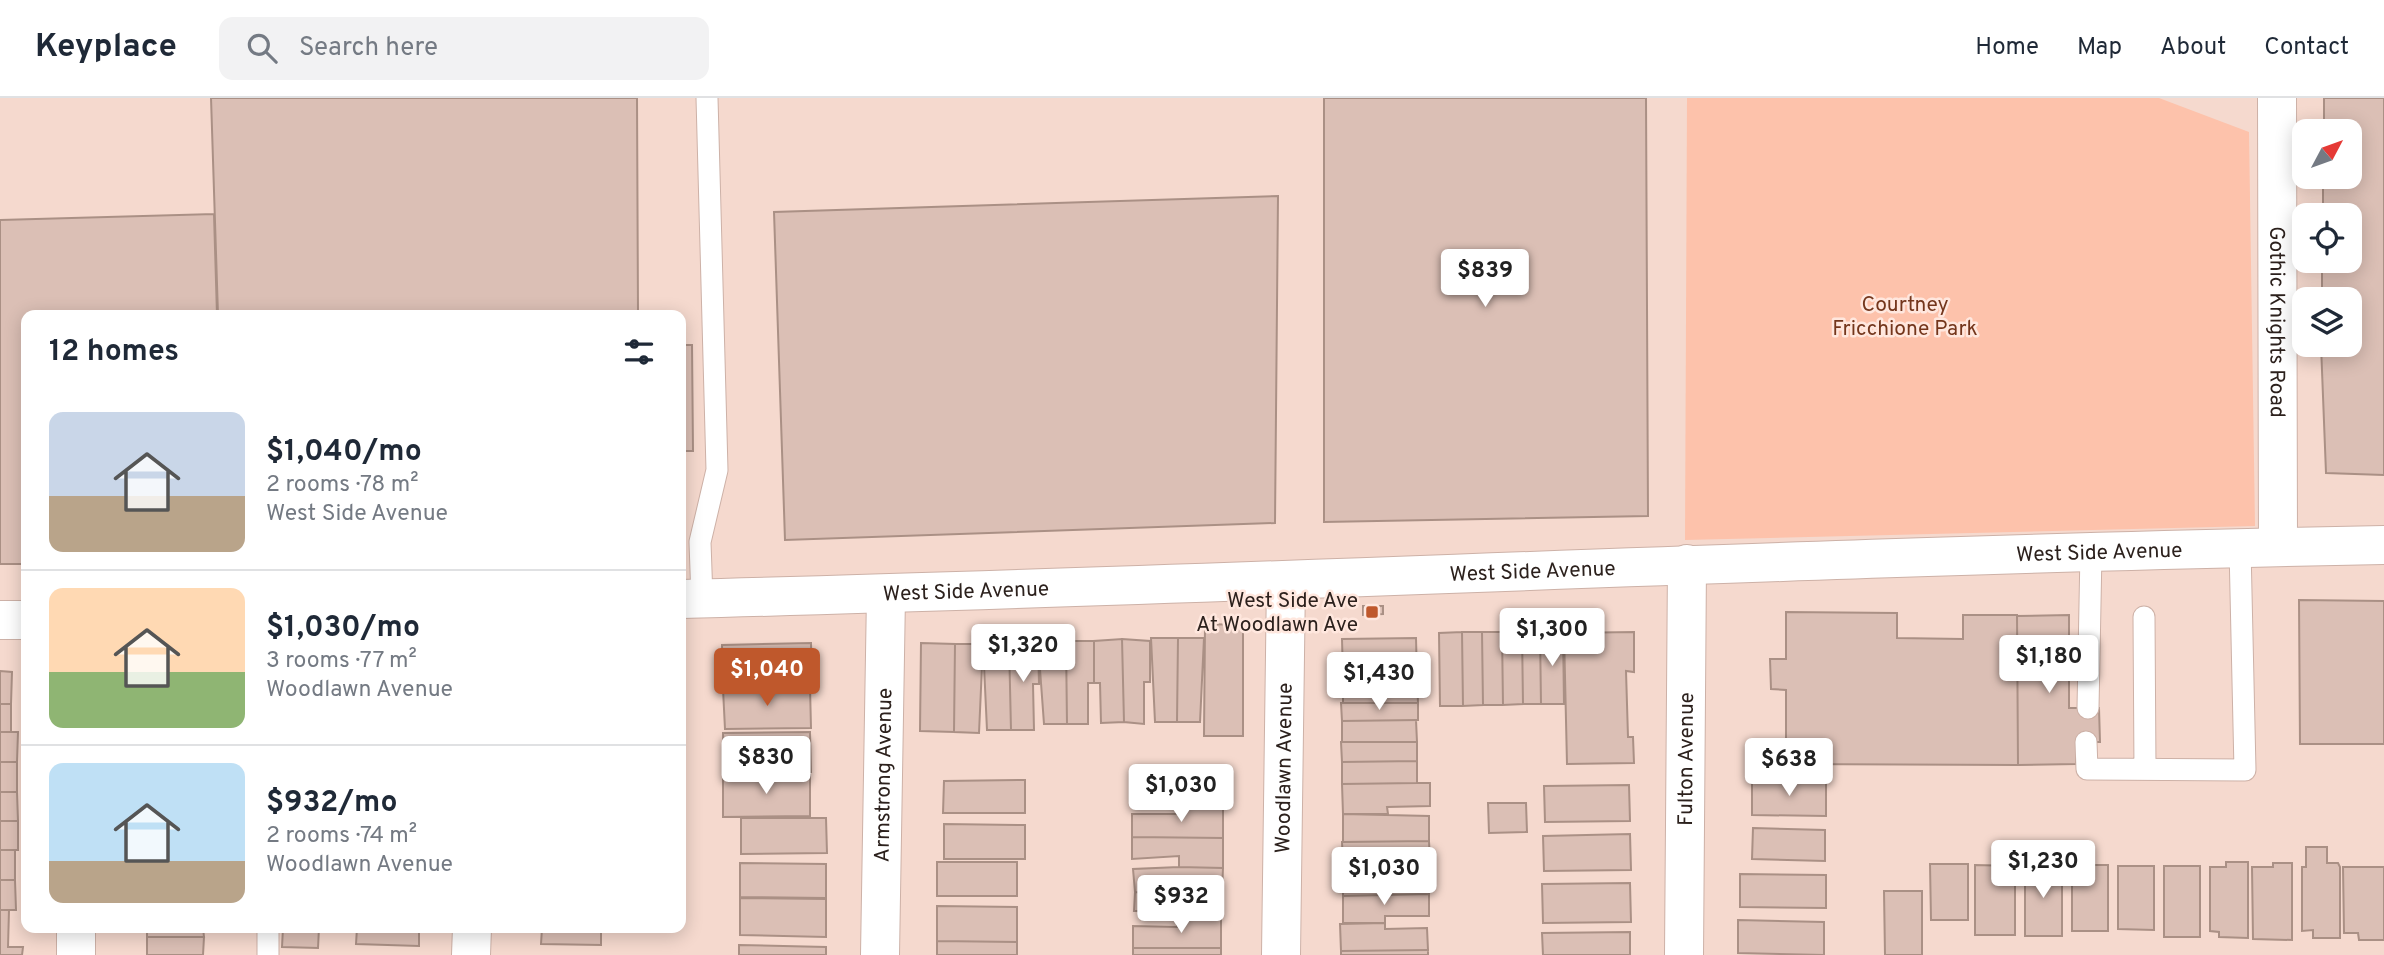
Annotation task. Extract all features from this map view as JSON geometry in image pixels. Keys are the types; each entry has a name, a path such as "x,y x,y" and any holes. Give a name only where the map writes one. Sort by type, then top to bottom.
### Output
{"main road":[{"name":"Gothic Knights Road","path":"2277,98 2278,547"},
{"name":"West Side Avenue","path":"691,599 886,595 1687,564 2384,545"},
{"name":"Fulton Avenue","path":"1684,955 1687,564"},
{"name":"Woodlawn Avenue","path":"1281,955 1286,580"},
{"name":"Armstrong Avenue","path":"880,955 886,595"},
{"path":"0,621 21,620"},
{"path":"76,933 76,955"},
{"path":"471,933 471,955"}],"lane":[{"path":"691,599 700,542 717,470 706,98"},
{"path":"2086,742 2087,769 2245,770 2240,548"},
{"path":"2088,708 2091,552"},
{"path":"2144,617 2145,769"},
{"path":"268,933 268,955"}],"green space":[{"name":"Courtney Fricchione Park","path":"1687,98 2159,98 2249,132 2255,526 1685,540"}],"building":[{"path":"211,98 637,98 638,310 218,310"},
{"path":"1324,98 1646,98 1648,516 1324,522"},
{"path":"2324,98 2384,98 2384,475 2326,473 2321,357 2362,357 2362,287 2322,287 2322,273 2362,273 2362,203 2323,203 2323,189 2362,189 2362,119 2324,119"},
{"path":"1278,196 1275,523 785,540 774,212"},
{"path":"214,214 217,310 21,310 21,564 0,564 0,220"},
{"path":"686,345 692,345 693,451 686,451"},
{"path":"2299,600 2384,601 2384,744 2300,744"},
{"path":"1363,606 1383,606 1383,614 1363,615"},
{"path":"1786,612 1897,613 1897,638 1963,639 1963,615 2017,615 2018,765 1786,764 1786,690 1771,689 1770,659 1786,659"},
{"path":"2069,615 2069,708 2099,708 2100,742 2076,742 2076,764 2018,765 2017,616"},
{"path":"1205,624 1243,625 1243,736 1204,736"},
{"path":"1563,631 1564,704 1541,704 1540,632"},
{"path":"1462,632 1463,706 1440,706 1439,633"},
{"path":"1462,632 1482,632 1483,705 1463,706"},
{"path":"1482,632 1502,632 1503,705 1483,705"},
{"path":"1502,632 1522,632 1523,704 1503,705"},
{"path":"1522,632 1540,632 1541,704 1523,704"},
{"path":"1634,632 1634,672 1626,671 1628,737 1633,737 1634,763 1567,764 1564,633"},
{"path":"1151,638 1178,638 1177,722 1155,722"},
{"path":"1178,638 1204,638 1200,722 1177,722"},
{"path":"1416,638 1417,677 1343,678 1342,639"},
{"path":"1122,639 1124,722 1101,723 1100,683 1094,683 1094,641"},
{"path":"1122,639 1150,641 1150,682 1144,682 1144,724 1124,722"},
{"path":"1066,641 1094,641 1094,683 1088,683 1088,724 1067,724"},
{"path":"1066,641 1067,724 1044,724 1038,642"},
{"path":"1038,642 1039,684 1033,684 1034,730 1011,730 1009,643"},
{"path":"811,643 812,683 723,685 722,645"},
{"path":"921,643 955,644 954,732 920,731"},
{"path":"1009,643 1011,730 987,730 983,644"},
{"path":"955,644 983,644 979,733 954,732"},
{"path":"0,671 12,672 11,704 0,704"},
{"path":"1417,677 1418,703 1343,703 1343,678"},
{"path":"810,687 811,728 725,729 723,689"},
{"path":"1341,703 1418,703 1418,720 1342,721"},
{"path":"0,704 11,704 11,732 0,732"},
{"path":"1416,720 1417,742 1342,742 1342,721"},
{"path":"0,732 18,732 17,762 0,762"},
{"path":"810,732 811,772 724,773 723,733"},
{"path":"1341,742 1417,742 1417,761 1342,762"},
{"path":"1417,761 1417,783 1342,784 1342,762"},
{"path":"0,762 17,762 17,792 0,792"},
{"path":"810,775 810,816 723,817 723,776"},
{"path":"1137,779 1224,780 1223,807 1137,802"},
{"path":"1025,780 1025,813 943,813 944,781"},
{"path":"1752,780 1826,781 1826,816 1752,815"},
{"path":"1430,783 1430,806 1387,807 1388,814 1343,814 1342,784"},
{"path":"1629,785 1630,821 1545,822 1544,786"},
{"path":"0,792 17,792 18,821 0,821"},
{"path":"1488,803 1526,803 1527,832 1489,833"},
{"path":"1180,807 1223,807 1223,838 1132,837 1132,814 1180,814"},
{"path":"1343,814 1429,816 1429,841 1343,842"},
{"path":"741,818 826,818 827,853 741,854"},
{"path":"0,821 18,821 18,850 0,850"},
{"path":"944,824 1025,825 1025,859 944,859"},
{"path":"1753,828 1825,830 1825,861 1752,859"},
{"path":"1630,834 1631,870 1544,871 1543,836"},
{"path":"1132,837 1223,838 1223,868 1179,867 1179,856 1132,859"},
{"path":"1429,841 1430,862 1343,864 1342,842"},
{"path":"2306,847 2327,847 2327,863 2338,863 2340,867 2340,938 2313,938 2313,930 2302,931 2302,867 2306,867"},
{"path":"0,850 15,850 15,880 0,880"},
{"path":"937,862 1017,862 1017,896 937,896"},
{"path":"2226,862 2248,862 2248,938 2219,937 2219,932 2210,931 2210,867 2226,867"},
{"path":"740,863 826,864 826,898 740,897"},
{"path":"1386,863 1386,872 1429,872 1429,894 1343,896 1343,864"},
{"path":"2273,863 2292,863 2292,940 2253,939 2252,867 2273,867"},
{"path":"1930,864 1968,864 1968,920 1931,920"},
{"path":"2025,864 2062,864 2062,936 2025,936"},
{"path":"1975,865 2015,866 2015,935 1975,935"},
{"path":"2072,865 2108,865 2108,931 2072,931"},
{"path":"2118,866 2154,866 2154,930 2118,929"},
{"path":"2164,866 2200,866 2200,937 2164,937"},
{"path":"2343,867 2384,867 2384,940 2359,940 2358,933 2344,933"},
{"path":"1223,868 1222,893 1135,892 1133,869"},
{"path":"1740,874 1826,875 1826,908 1740,907"},
{"path":"0,880 15,880 16,910 0,910"},
{"path":"1630,883 1631,922 1543,923 1542,884"},
{"path":"1884,891 1922,891 1922,955 1885,955"},
{"path":"1135,892 1222,893 1221,918 1177,917 1178,911 1134,911"},
{"path":"1429,894 1429,916 1385,916 1385,923 1343,923 1343,896"},
{"path":"740,898 826,899 826,937 740,935"},
{"path":"937,906 1017,907 1017,942 937,941"},
{"path":"0,910 9,910 8,947 23,947 22,955 0,955"},
{"path":"1177,917 1221,918 1221,948 1133,948 1133,926 1177,927"},
{"path":"1738,920 1824,922 1824,955 1738,953"},
{"path":"1385,923 1385,929 1427,928 1428,950 1341,951 1340,924"},
{"path":"1630,932 1630,955 1543,955 1542,933"},
{"path":"147,933 204,933 204,937 147,937"},
{"path":"283,933 319,933 318,948 282,947"},
{"path":"357,933 419,933 419,946 356,944"},
{"path":"542,933 601,933 601,945 541,944"},
{"path":"147,937 204,937 203,955 147,955"},
{"path":"937,941 1017,942 1017,955 937,955"},
{"path":"739,945 826,947 826,955 739,955"},
{"path":"1133,948 1221,948 1221,955 1133,955"},
{"path":"1428,950 1428,955 1341,955 1341,951"}],"place":[{"name":"West Side Ave At Woodlawn Ave","path":"1372,612"}]}
